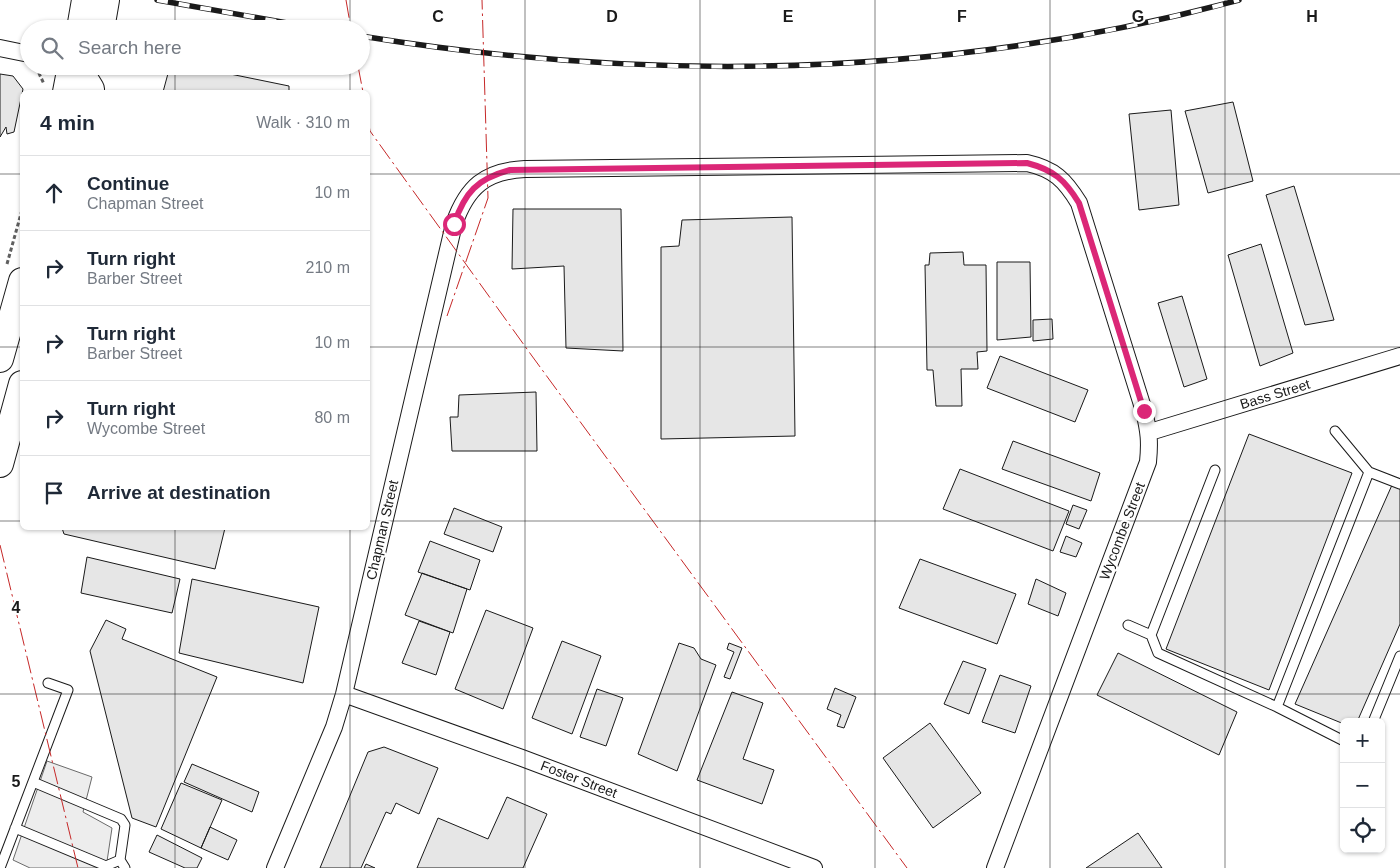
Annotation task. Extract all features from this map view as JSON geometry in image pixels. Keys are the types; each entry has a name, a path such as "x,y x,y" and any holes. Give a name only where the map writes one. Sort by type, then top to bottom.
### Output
{"main road":[{"path":"82,20 85,0"},
{"path":"103,20 106,0"},
{"path":"67,90 71,75"},
{"path":"0,359 14,274"},
{"path":"0,464 20,391"}],"street":[{"path":"0,48 20,52"},
{"name":"Chapman Street","path":"275,868 334,726 344,694 454,224 460,207 474,187 497,173 525,168 1027,163 1043,167 1058,176 1071,189"},
{"name":"Wycombe Street","path":"995,868 1148,462 1150,432 1079,203 1071,189"},
{"name":"Bass Street","path":"1150,432 1398,359"},
{"name":"Foster Street","path":"344,694 522,758 814,868"}],"lane":[{"path":"1335,431 1369,472 1400,484"},
{"path":"1215,470 1151,635 1158,653 1340,739"},
{"path":"1277,708 1369,472"},
{"path":"1128,625 1151,635"},
{"path":"1375,718 1400,656"},
{"path":"0,868 68,690 48,683"},
{"path":"15,828 106,866 122,864 125,825 122,819 33,782"}],"path":[{"path":"39,75 45,90"},
{"path":"14,274 20,226"}],"shaded area":[{"path":"47,761 92,777 83,812 112,828 106,868 30,868 13,860"}],"building":[{"path":"0,74 13,76 23,89 20,90 20,103 14,132 7,134 6,127 0,137"},
{"path":"168,75 235,75 289,86 289,90 164,90"},
{"path":"1233,102 1253,181 1208,193 1185,111"},
{"path":"1171,110 1179,205 1139,210 1129,114"},
{"path":"1294,186 1334,320 1305,325 1266,195"},
{"path":"513,209 621,209 623,351 566,348 564,266 512,269"},
{"path":"792,217 795,436 661,439 661,247 679,246 682,220"},
{"path":"1261,244 1293,353 1260,366 1228,255"},
{"path":"963,252 964,265 986,265 987,351 977,352 978,369 961,369 962,406 936,406 933,370 927,370 925,265 929,265 930,253"},
{"path":"997,262 1030,262 1031,337 997,340"},
{"path":"1182,296 1207,379 1184,387 1158,303"},
{"path":"1052,319 1053,339 1033,341 1033,320"},
{"path":"1000,356 1088,390 1075,422 987,388"},
{"path":"536,392 537,451 452,451 450,417 458,417 459,395"},
{"path":"1249,434 1352,473 1269,690 1166,649"},
{"path":"1013,441 1100,473 1091,501 1002,469"},
{"path":"960,469 1069,511 1053,551 943,509"},
{"path":"1392,485 1400,489 1400,624 1359,718 1340,718 1340,722 1295,704"},
{"path":"1073,505 1087,510 1079,529 1066,524"},
{"path":"454,508 502,527 493,552 444,534"},
{"path":"63,530 225,530 215,569 64,534"},
{"path":"1066,536 1082,543 1076,557 1060,552"},
{"path":"430,541 480,560 470,590 418,572"},
{"path":"87,557 180,579 172,613 81,593"},
{"path":"920,559 1016,594 997,644 899,608"},
{"path":"422,573 467,589 453,633 405,615"},
{"path":"192,579 319,607 303,683 179,653"},
{"path":"1036,579 1066,593 1058,616 1028,604"},
{"path":"486,610 533,628 503,709 455,689"},
{"path":"106,620 126,629 122,639 217,677 156,827 132,818 90,651"},
{"path":"419,621 450,632 436,675 402,663"},
{"path":"562,641 601,656 572,734 532,718"},
{"path":"679,643 694,648 701,659 716,665 677,771 638,754"},
{"path":"729,643 742,648 730,679 724,677 734,652 727,649"},
{"path":"1118,653 1237,712 1219,755 1097,695"},
{"path":"963,661 986,669 969,714 944,704"},
{"path":"1000,675 1031,686 1015,733 982,722"},
{"path":"835,688 856,697 844,728 837,726 841,715 827,709"},
{"path":"597,689 623,698 606,746 580,737"},
{"path":"732,692 763,703 743,759 774,770 762,804 697,780"},
{"path":"930,723 981,793 933,828 883,758"},
{"path":"384,747 438,768 419,814 396,803 391,814 386,812 361,868 320,868 368,752"},
{"path":"192,764 259,792 252,812 184,782"},
{"path":"181,783 222,800 201,848 161,829"},
{"path":"507,797 547,814 523,868 417,868 438,818 488,839"},
{"path":"210,827 237,840 228,860 201,848"},
{"path":"1138,833 1162,868 1086,868"},
{"path":"157,835 202,858 197,868 185,868 149,852"},
{"path":"366,864 375,868 364,868"}],"railway":[{"path":"157,0 270,20"},
{"path":"370,37 472,51 582,62 692,66 802,65 912,58 1021,45 1130,26 1239,0"}],"power":[{"path":"346,0 349,20"},
{"path":"447,316 488,198 482,0"},
{"path":"360,75 363,90"},
{"path":"370,131 532,356 907,868"},
{"path":"0,545 78,868"}],"route":[{"path":"454,224 460,207 474,187 497,173 525,168 1027,163 1043,167 1058,176 1071,189 1079,203 1144,411"}]}
